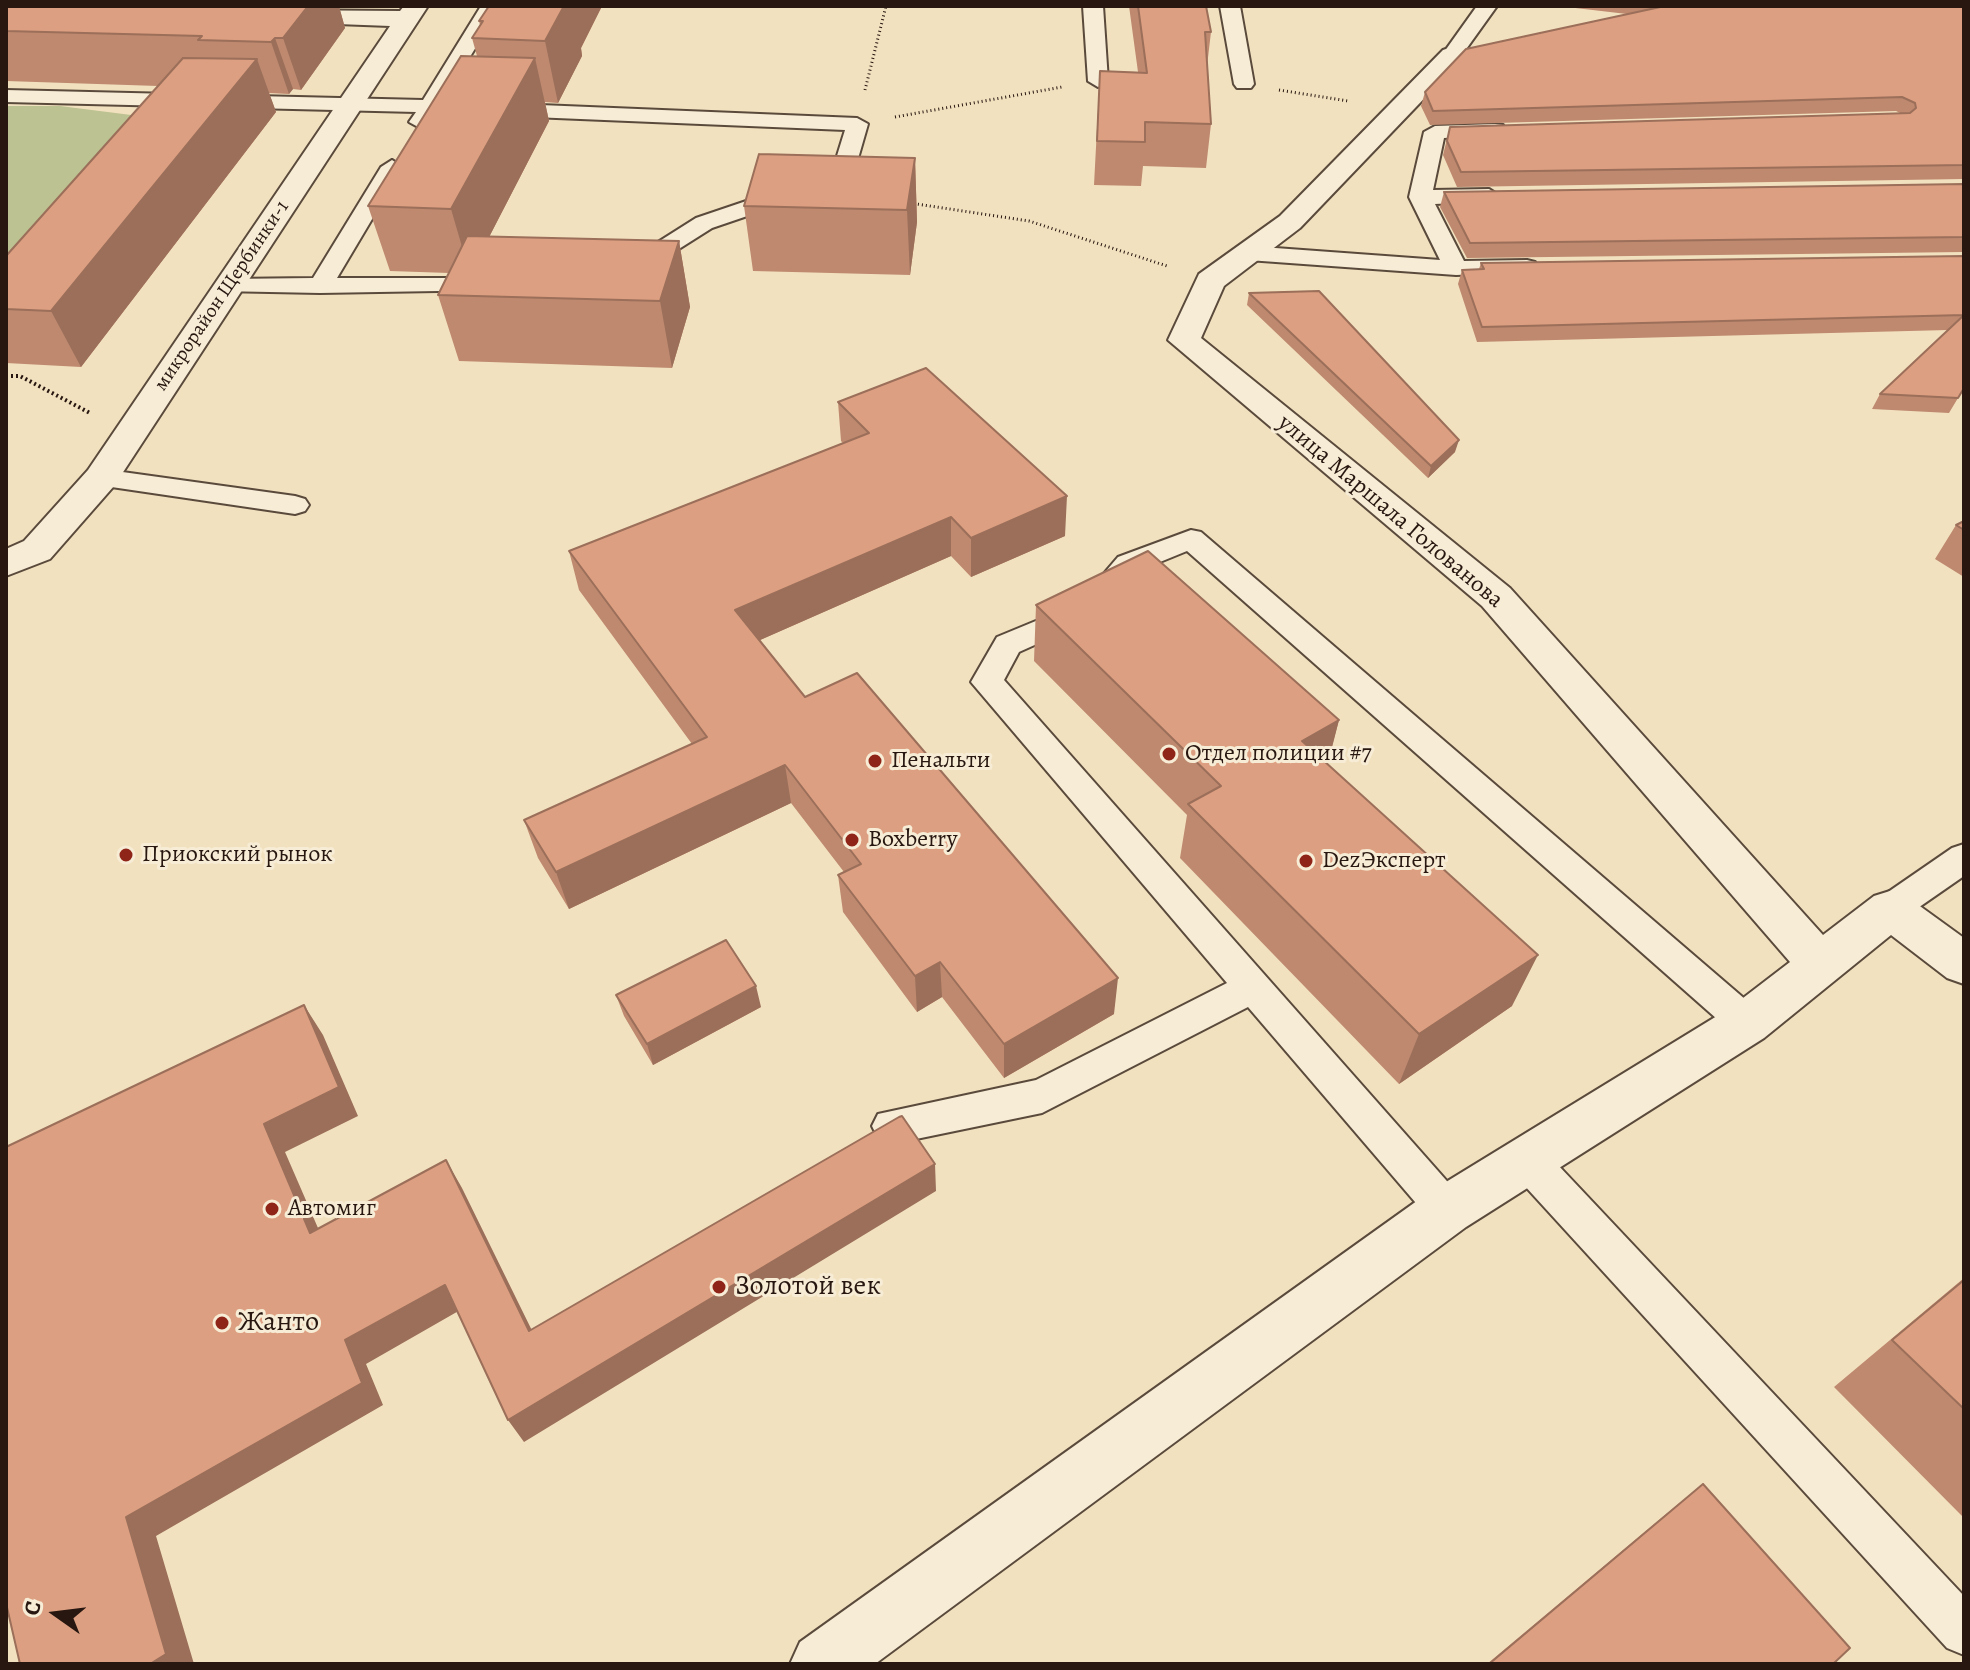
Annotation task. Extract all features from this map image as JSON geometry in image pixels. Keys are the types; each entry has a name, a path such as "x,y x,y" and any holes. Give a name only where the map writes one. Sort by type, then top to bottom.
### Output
{"street":[{"path":"253,14 412,12"},
{"name":"микрорайон Щербинки-1","path":"6,563 37,550 101,478 412,12"},
{"name":"улица Маршала Голованова","path":"1452,55 1290,222 1210,281 1184,340 1496,597 1822,966"},
{"path":"822,1664 1447,1210 1747,1023 1890,909 1964,964"}],"lane":[{"path":"320,286 491,6"},
{"path":"1093,6 1098,81"},
{"path":"1230,6 1244,84"},
{"path":"1452,55 1487,6"},
{"path":"6,96 351,103 857,124 842,176 704,223 618,277"},
{"path":"152,122 171,99"},
{"path":"1456,268 1420,197 1435,132 1514,130"},
{"path":"1420,197 1516,196"},
{"path":"1248,253 1456,268 1551,267"},
{"path":"228,286 510,285"},
{"path":"101,478 295,505"},
{"path":"1447,1210 987,682 1008,645 1088,609 1128,564 1191,539 1747,1023"},
{"path":"1890,909 1964,858"},
{"path":"892,1126 1042,1096 1251,988"},
{"path":"1527,1160 1964,1631"}],"path":[{"path":"886,6 857,124 1098,81"},
{"path":"1244,84 1399,109"},
{"path":"842,176 914,204 1029,221 1210,281"},
{"path":"6,376 20,376 130,433"}],"green space":[{"path":"6,106 60,106 171,120 6,294"}],"building":[{"path":"6,6 308,6 283,38 275,38 271,42 198,40 202,36 6,31"},
{"path":"489,6 564,6 545,41 472,38"},
{"path":"1138,6 1206,6 1211,32 1205,32 1211,124 1145,122 1145,142 1097,141 1100,71 1147,73"},
{"path":"1665,6 1964,6 1964,165 1461,172 1447,141 1450,127 1910,113 1916,108 1915,103 1902,97 1433,111 1425,92 1466,49"},
{"path":"461,56 535,58 451,209 368,206"},
{"path":"183,58 257,59 51,311 6,309 6,256"},
{"path":"759,154 915,158 907,210 744,206"},
{"path":"1964,184 1964,237 1470,243 1444,192"},
{"path":"467,236 679,241 660,301 438,295"},
{"path":"1964,256 1964,315 1482,327 1462,270 1484,269 1481,263"},
{"path":"1319,291 1459,440 1431,466 1249,293"},
{"path":"1964,315 1964,388 1958,398 1880,394"},
{"path":"926,368 1067,496 971,538 951,517 735,610 805,697 857,673 1118,978 1004,1044 940,962 915,976 838,875 861,864 785,765 556,872 524,820 707,737 569,551 869,433 838,402"},
{"path":"1148,551 1339,720 1302,741 1538,955 1419,1034 1188,804 1221,786 1036,605"},
{"path":"726,940 756,986 647,1044 616,995"},
{"name":"Жанто","path":"304,1005 339,1087 264,1124 310,1233 446,1160 529,1331 899,1117 902,1116 935,1164 508,1420 445,1285 345,1340 362,1383 126,1517 166,1654 150,1664 20,1664 6,1603 6,1147"},
{"path":"1964,1280 1964,1409 1892,1340"},
{"path":"1703,1484 1850,1648 1833,1664 1489,1664"}],"place":[{"name":"Отдел полиции #7","path":"1169,754"},
{"name":"Пенальти","path":"875,761"},
{"name":"Boxberry","path":"852,840"},
{"name":"Приокский рынок","path":"126,855"},
{"name":"DezЭксперт","path":"1306,861"},
{"name":"Автомиг","path":"272,1209"},
{"name":"Золотой век","path":"719,1287"},
{"name":"Жанто","path":"222,1323"}]}
